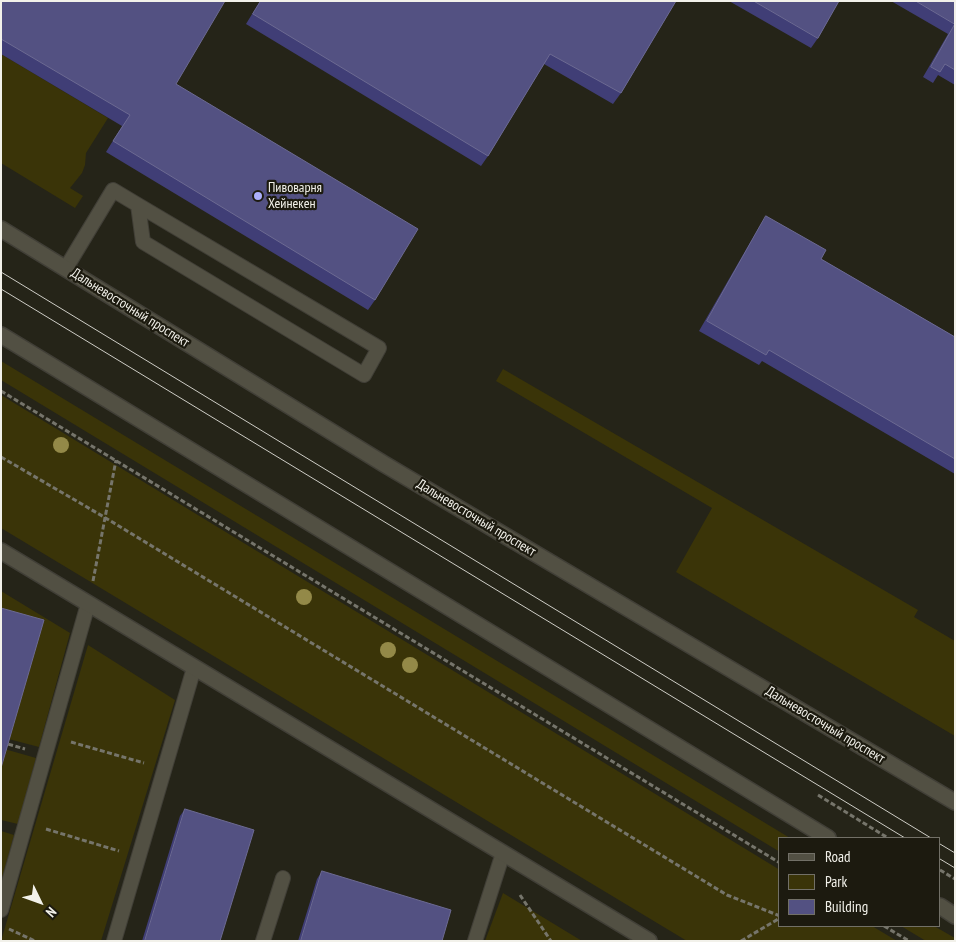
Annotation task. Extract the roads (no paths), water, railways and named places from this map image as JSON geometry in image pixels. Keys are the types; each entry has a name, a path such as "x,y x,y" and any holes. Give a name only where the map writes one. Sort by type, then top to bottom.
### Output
{"main road":[{"name":"Дальневосточный проспект","path":"1,229 392,469 953,796"},
{"path":"1,335 826,837"},
{"path":"1,551 649,941"},
{"path":"941,907 955,916"}],"lane":[{"path":"66,268 113,190 379,348 364,375 143,242 138,205"},
{"path":"1,910 88,604"},
{"path":"114,941 194,668"},
{"path":"475,941 503,853"},
{"path":"263,941 282,878"}],"tram line":[{"path":"1,272 929,837"},
{"path":"1,289 903,837"},
{"path":"941,845 955,853"},
{"path":"941,860 955,868"}],"place":[{"name":"Пивоварня Хейнекен","path":"258,196"}]}
